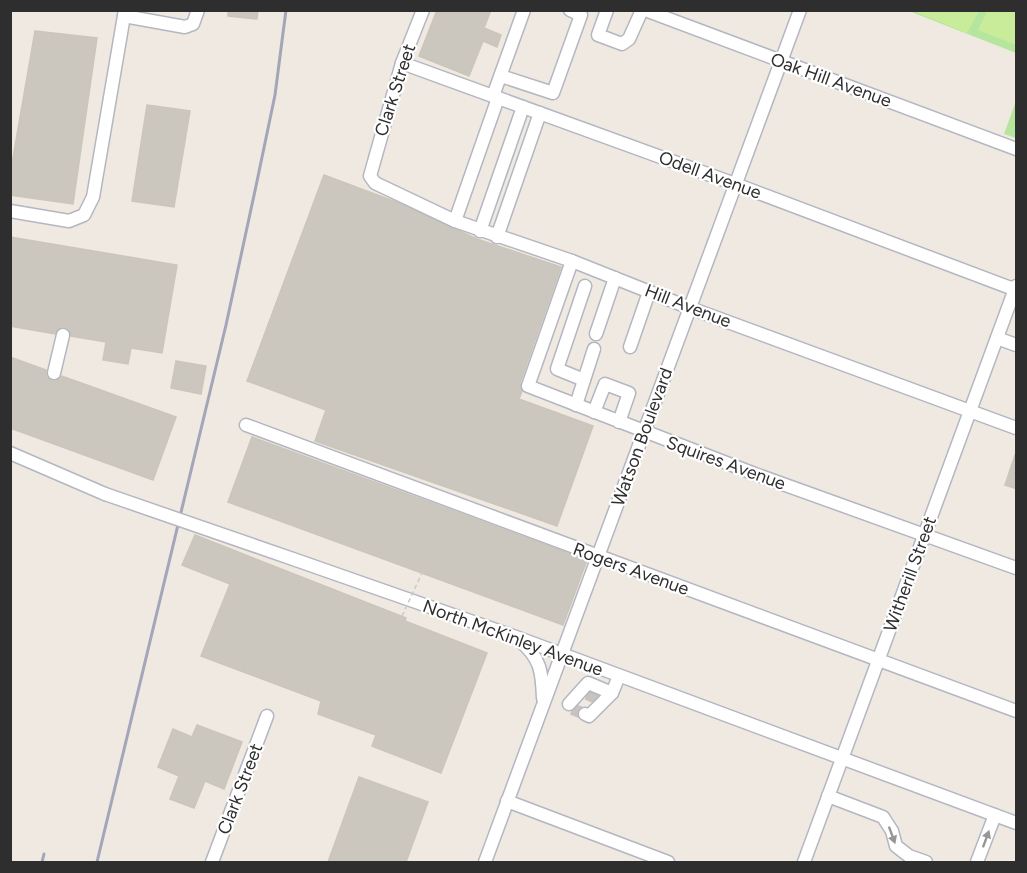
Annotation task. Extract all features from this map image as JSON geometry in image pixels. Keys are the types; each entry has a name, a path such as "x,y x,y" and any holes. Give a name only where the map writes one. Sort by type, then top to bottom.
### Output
{"street":[{"path":"10,211 69,221 84,215 93,196 125,14 185,27 194,24 198,10"},
{"name":"Clark Street","path":"371,171 402,63 423,10"},
{"path":"455,221 524,10"},
{"path":"501,76 553,93 582,15 570,10"},
{"path":"607,10 598,35 622,44 629,39 650,12"},
{"name":"Watson Boulevard","path":"485,862 800,10"},
{"name":"Oak Hill Avenue","path":"650,12 1017,149"},
{"name":"Odell Avenue","path":"402,63 1016,289"},
{"path":"480,231 523,107"},
{"path":"497,237 540,113"},
{"name":"Hill Avenue","path":"371,171 370,176 383,188 480,231 572,261 690,308 1017,428"},
{"name":"Squires Avenue","path":"572,261 528,386 644,432 1017,568"},
{"path":"596,334 615,278"},
{"path":"584,380 556,369 585,286"},
{"name":"Witherill Street","path":"804,862 1016,289"},
{"path":"630,347 649,292"},
{"path":"54,373 63,335"},
{"path":"997,338 1017,345"},
{"path":"576,405 594,349"},
{"path":"594,412 605,384 629,393 619,422"},
{"name":"Rogers Avenue","path":"246,425 877,661 1017,711"},
{"name":"North McKinley Avenue","path":"10,453 105,494 516,637 1017,823"},
{"path":"516,637 537,660 542,671 545,700 587,701 619,676"},
{"path":"587,701 594,667"},
{"name":"Clark Street","path":"212,862 267,716"},
{"path":"828,796 883,817 892,831 896,846 909,856 926,862"},
{"path":"507,801 668,862"},
{"path":"977,862 995,815"}],"path":[{"path":"400,621 423,572"}],"green space":[{"path":"909,11 1016,11 1016,53"},
{"path":"913,11 979,11 967,33"},
{"path":"987,11 1016,11 1016,45 978,30"},
{"path":"1016,101 1016,138 1004,134"}],"building":[{"path":"228,10 258,10 257,19 228,16"},
{"path":"437,10 491,10 484,28 501,35 497,47 483,41 469,76 419,56"},
{"path":"35,31 97,38 73,204 10,195 10,175"},
{"path":"147,105 190,111 174,207 132,201"},
{"path":"324,175 396,202 477,239 561,267 520,383 522,391 519,399 593,426 557,526 315,441 326,410 247,381"},
{"path":"10,237 177,265 162,353 131,348 128,364 103,360 106,342 71,336 69,329 65,327 60,327 55,334 10,326"},
{"path":"10,357 46,370 46,376 52,381 57,381 62,376 176,417 153,480 10,428"},
{"path":"176,361 206,366 201,394 171,388"},
{"path":"252,437 587,560 563,625 228,502"},
{"path":"1015,455 1017,455 1017,489 1005,485"},
{"path":"195,535 406,618 405,621 487,653 441,773 372,746 376,735 318,714 321,701 201,656 230,584 182,565"},
{"path":"197,725 242,742 224,789 205,781 194,808 170,799 179,776 158,767 173,729 192,737"},
{"path":"359,777 428,802 406,862 328,862"}],"tunnel":[{"path":"587,694 599,699"},
{"path":"572,709 585,714"}],"railway":[{"path":"97,862 226,325 275,95 286,10"},
{"path":"42,862 44,854"}]}
